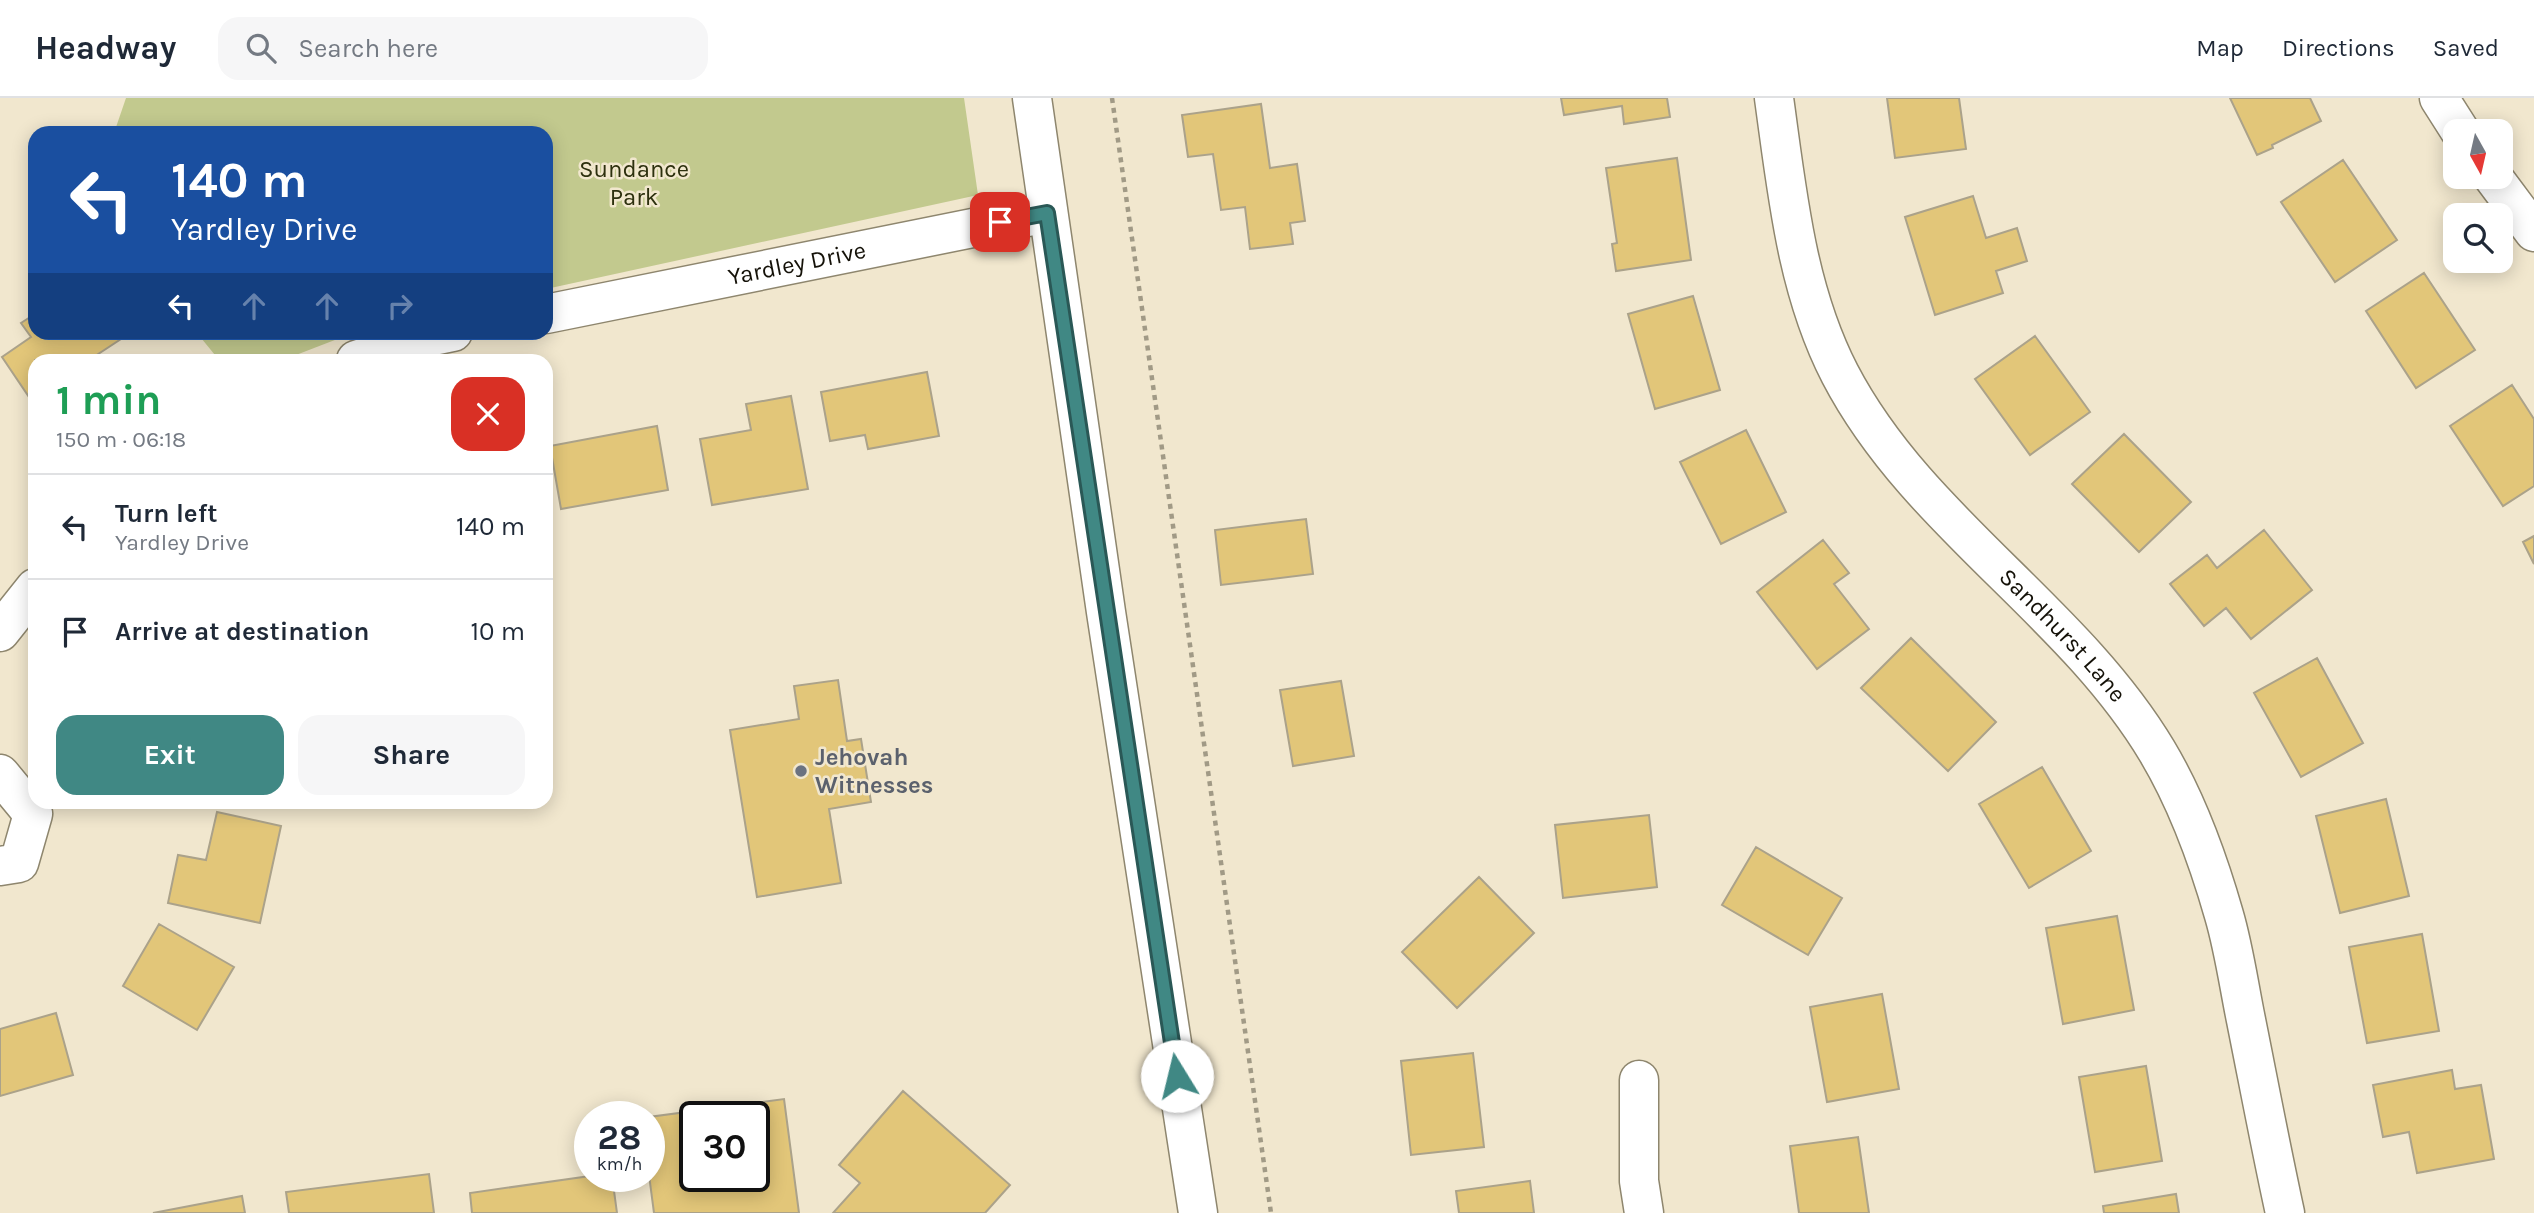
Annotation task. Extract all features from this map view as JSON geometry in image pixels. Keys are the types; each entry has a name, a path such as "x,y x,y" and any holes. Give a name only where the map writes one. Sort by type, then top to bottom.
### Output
{"street":[{"path":"1032,98 1198,1213"},
{"name":"Sandhurst Lane","path":"1774,98 1792,225 1817,323 1841,375 1874,430 1904,467 2066,636 2121,698 2157,751 2187,807 2225,916 2285,1213"},
{"path":"2439,98 2452,119"},
{"path":"2502,189 2534,232"},
{"name":"Yardley Drive","path":"553,313 1047,213"},
{"path":"374,354 416,340"},
{"path":"0,632 28,597"},
{"path":"0,774 28,808"},
{"path":"0,866 19,863 33,814 29,809"},
{"path":"1639,1080 1639,1181 1644,1213"}],"path":[{"path":"1112,98 1271,1213"}],"green space":[{"name":"Sundance Park","path":"126,98 964,98 978,195 553,287 553,126 116,126"},
{"path":"203,340 335,340 299,354 214,354"}],"building":[{"path":"1561,98 1667,98 1670,117 1624,124 1622,106 1564,115"},
{"path":"1887,98 1959,98 1966,149 1895,158"},
{"path":"2230,98 2310,98 2321,121 2257,155"},
{"path":"1261,104 1270,168 1297,164 1305,221 1290,223 1293,244 1250,249 1245,207 1221,210 1213,154 1188,157 1182,115"},
{"path":"1677,158 1691,260 1616,271 1612,244 1617,243 1606,168"},
{"path":"2343,160 2397,240 2335,282 2281,202"},
{"path":"1973,196 1986,238 2017,228 2027,261 1996,271 2003,293 1935,315 1905,217"},
{"path":"2424,273 2475,350 2416,388 2366,311"},
{"path":"1693,296 1720,390 1655,409 1628,314"},
{"path":"28,318 28,333 21,323"},
{"path":"2035,336 2090,412 2030,455 1975,379"},
{"path":"28,339 119,340 98,354 28,354 28,396 2,357"},
{"path":"927,372 939,436 868,449 865,435 830,441 821,392"},
{"path":"2512,385 2534,419 2534,486 2503,506 2450,426"},
{"path":"791,396 808,489 712,505 700,439 751,430 746,404"},
{"path":"657,426 668,490 561,509 553,463 553,445"},
{"path":"1746,430 1786,512 1721,544 1680,462"},
{"path":"2124,434 2191,502 2139,552 2072,484"},
{"path":"1306,519 1313,574 1221,585 1215,530"},
{"path":"2264,530 2312,590 2251,639 2226,608 2204,626 2170,584 2207,555 2217,568"},
{"path":"2534,536 2534,564 2523,542"},
{"path":"1823,540 1849,573 1834,584 1869,629 1817,669 1757,592"},
{"path":"1911,638 1996,722 1948,771 1861,688"},
{"path":"2317,658 2363,743 2301,777 2254,693"},
{"name":"Jehovah Witnesses","path":"838,680 847,741 861,739 871,802 829,809 841,883 757,897 730,730 799,719 794,686"},
{"path":"1341,681 1354,756 1293,766 1280,690"},
{"path":"2042,767 2091,851 2029,888 1979,804"},
{"path":"2386,799 2409,896 2340,913 2316,816"},
{"path":"217,812 281,826 260,923 168,903 178,855 206,860"},
{"path":"1649,815 1657,887 1563,898 1555,825"},
{"path":"1756,847 1842,898 1808,955 1722,905"},
{"path":"1479,877 1534,933 1457,1008 1402,952"},
{"path":"2117,916 2134,1010 2063,1024 2046,928"},
{"path":"159,924 234,967 197,1030 123,986"},
{"path":"2422,934 2439,1031 2367,1043 2349,947"},
{"path":"1882,994 1899,1089 1827,1102 1810,1007"},
{"path":"56,1013 73,1075 0,1096 0,1029"},
{"path":"1473,1053 1484,1147 1411,1155 1401,1061"},
{"path":"2146,1066 2162,1161 2095,1172 2079,1077"},
{"path":"2452,1070 2455,1089 2481,1085 2494,1159 2417,1173 2409,1132 2383,1137 2373,1085"},
{"path":"903,1091 1010,1185 985,1213 833,1213 860,1183 839,1165"},
{"path":"784,1099 799,1213 654,1213 651,1192 665,1192 665,1115 679,1113 679,1192 770,1192 769,1101"},
{"path":"1858,1137 1869,1213 1799,1213 1790,1146"},
{"path":"429,1174 434,1213 289,1213 286,1192"},
{"path":"574,1178 574,1192 614,1192 617,1213 472,1213 470,1193"},
{"path":"1530,1181 1534,1213 1459,1213 1456,1191"},
{"path":"2176,1194 2179,1213 2104,1213 2103,1206"},
{"path":"242,1196 245,1213 153,1213"}],"place":[{"name":"Jehovah Witnesses","path":"801,771"}],"route":[{"path":"1000,222 1047,213 1177,1076"}]}
